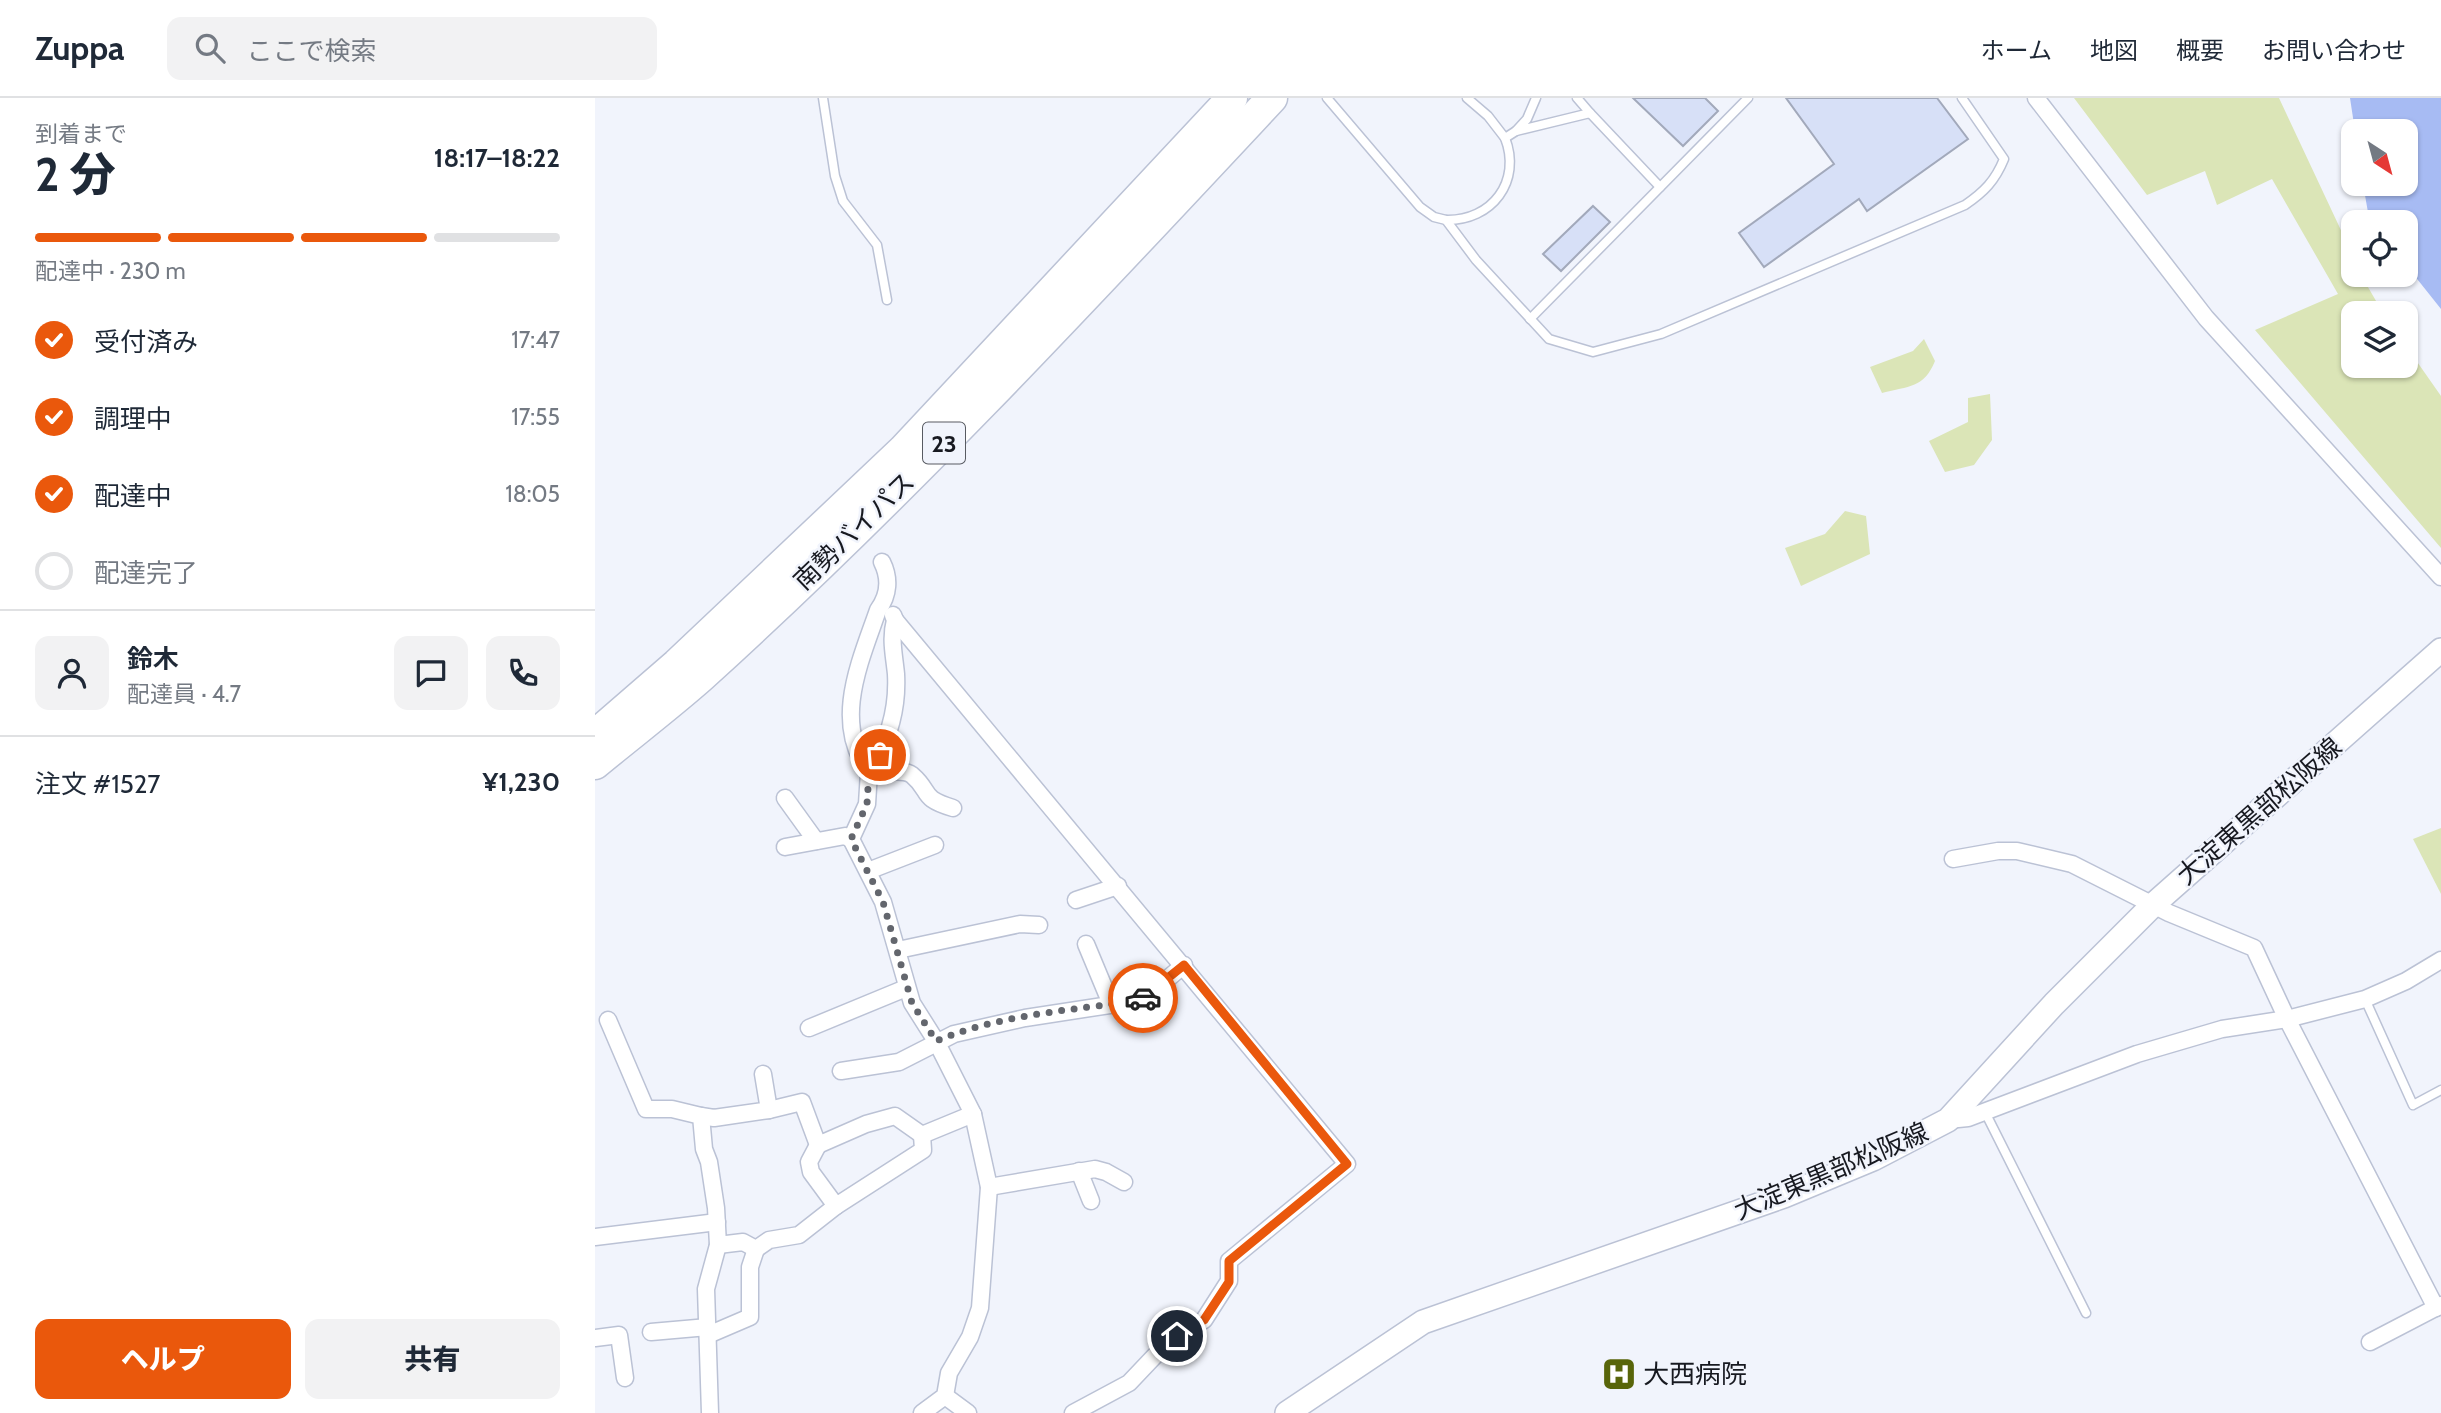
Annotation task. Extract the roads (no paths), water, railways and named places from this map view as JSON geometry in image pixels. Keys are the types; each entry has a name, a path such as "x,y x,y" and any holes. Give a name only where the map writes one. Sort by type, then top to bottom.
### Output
{"highway":[{"name":"南勢バイパス","path":"595,734 677,664 904,450 1232,98"},
{"name":"南勢バイパス","path":"595,764 700,677 920,468 1123,258 1272,98"}],"main road":[{"name":"大淀東黒部松阪線","path":"1287,1413 1423,1322 1784,1196 1873,1158 1948,1120 2054,1004 2154,904 2441,650"}],"street":[{"path":"2036,98 2206,318 2441,577"},
{"path":"881,562 888,575 885,600 878,610 851,689 853,738 859,758 869,772 882,775 898,771 911,775 929,800 953,808"},
{"path":"885,600 895,620 1347,1164 1229,1261 1229,1282 1204,1320 1166,1344 1129,1383 1073,1413"},
{"path":"851,839 867,804 869,772 880,755 895,719 896,674 890,638 895,620"},
{"path":"785,798 816,841"},
{"path":"785,847 845,836 851,839 883,902 912,1003 936,1041 973,1114 989,1187 980,1308 970,1337 949,1373 945,1396 922,1413"},
{"path":"868,871 935,845"},
{"path":"1952,859 1998,851 2017,851 2072,864 2169,913 2255,948 2287,1019 2439,1307 2370,1342"},
{"path":"1076,900 1118,886"},
{"path":"898,950 1020,924 1039,925"},
{"path":"1086,944 1111,1004"},
{"path":"841,1071 899,1062 954,1034 1025,1018 1136,1001 1153,991 1184,965"},
{"path":"1948,1120 1986,1112 2137,1054 2222,1029 2287,1019 2365,999 2437,965"},
{"path":"809,1028 906,988"},
{"path":"608,1020 646,1109 672,1109 714,1118 802,1102 818,1145"},
{"path":"763,1074 769,1110"},
{"path":"922,1135 973,1114"},
{"path":"701,1116 718,1245 706,1289 710,1413"},
{"path":"836,1206 811,1172 809,1162 818,1145 866,1124 895,1116 922,1135"},
{"path":"651,1332 708,1331 750,1317 750,1267 756,1249 769,1240 799,1235 836,1206 922,1150 922,1135"},
{"path":"989,1187 1095,1169 1124,1182"},
{"path":"1079,1171 1091,1201"},
{"path":"595,1237 717,1222"},
{"path":"718,1245 743,1242 756,1249"},
{"path":"595,1338 619,1335 625,1378"},
{"path":"945,1396 968,1413"}],"lane":[{"path":"823,98 835,176 843,201 877,245 887,300"},
{"path":"1327,98 1420,206 1434,217 1446,220 1474,217 1500,196 1509,177 1511,163 1505,138 1487,116 1467,98"},
{"path":"1505,138 1527,119 1536,98"},
{"path":"1577,98 1660,187"},
{"path":"1530,319 1748,98"},
{"path":"1446,220 1476,260 1549,339 1593,352 1661,334 1965,205 1986,191 1997,176 2004,159 1962,98"},
{"path":"1516,131 1590,113"},
{"path":"2365,999 2413,1105 2441,1090"},
{"path":"1986,1112 2086,1313"}],"water":[{"path":"2350,98 2441,98 2441,309 2418,280 2418,210 2368,210 2365,196 2419,196 2419,119 2353,119"}],"place":[{"name":"大西病院","path":"1619,1374"}]}
